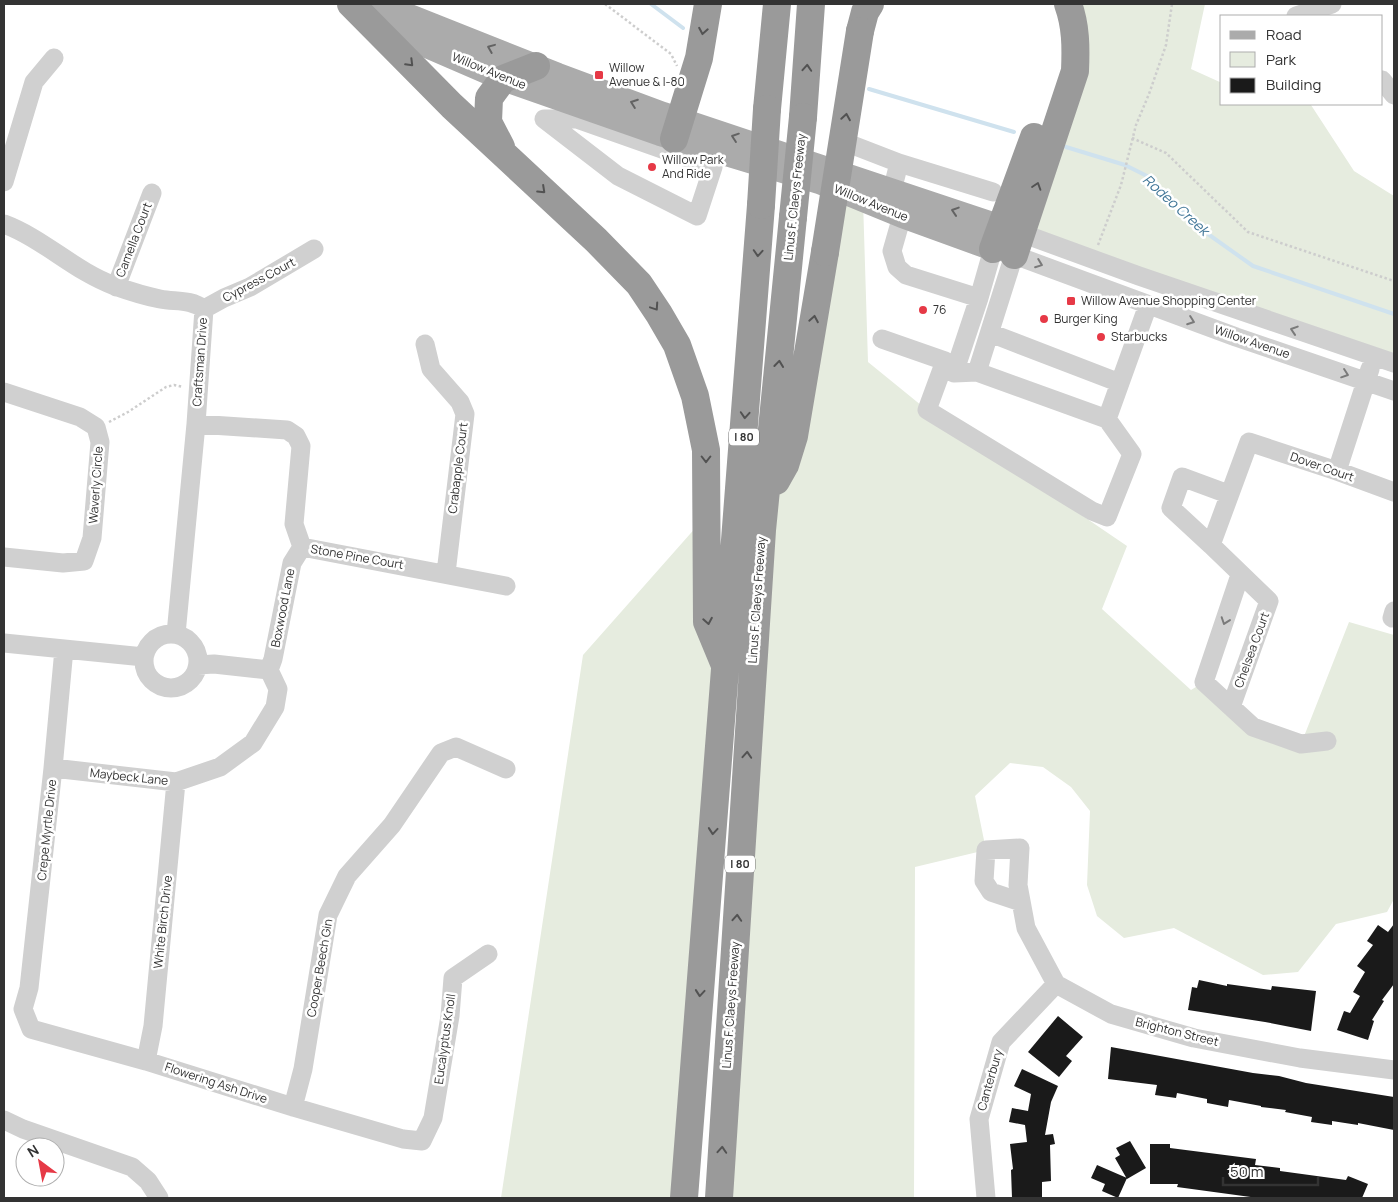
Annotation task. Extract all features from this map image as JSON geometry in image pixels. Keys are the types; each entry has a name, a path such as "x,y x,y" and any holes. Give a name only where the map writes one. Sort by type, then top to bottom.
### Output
{"highway":[{"path":"353,4 452,106 596,240 639,284 677,345 695,396 706,450 707,622 726,669"},
{"path":"677,129 698,58 708,4"},
{"name":"Linus F. Claeys Freeway","path":"684,1198 726,669 767,109 777,4"},
{"name":"Linus F. Claeys Freeway","path":"719,1198 762,530 794,217 811,4"},
{"path":"766,500 784,465 794,436 860,32 865,12 870,4"},
{"path":"1007,241 1055,80 1060,49 1056,26 1048,4"},
{"path":"1007,241 1075,71 1076,44 1073,18 1068,4"},
{"path":"506,157 488,122 489,98 503,78 549,79"}],"main road":[{"name":"Willow Avenue","path":"353,4 392,31 503,78"},
{"name":"Willow Avenue","path":"373,4 397,11 549,79 819,182 902,216 1007,241"},
{"name":"Willow Avenue","path":"677,129 892,190 1007,241"}],"street":[{"path":"1299,15 1332,4"},
{"path":"4,182 34,82 54,58"},
{"path":"544,119 549,79"},
{"path":"1383,81 1394,95"},
{"path":"544,119 578,119 712,167 698,216 618,176 544,119"},
{"path":"855,146 899,163 993,192"},
{"path":"892,190 899,163"},
{"name":"Camella Court","path":"116,287 152,193"},
{"path":"902,216 892,251 897,267 906,275 979,298"},
{"name":"Craftsman Drive","path":"4,224 18,229 91,277 116,287 159,299 195,303 204,310 196,424 176,634"},
{"path":"882,339 949,367 977,372 1107,419 1132,454 1107,518 1092,511 927,410 949,367 979,298 1007,241"},
{"path":"977,372 990,333 1007,241"},
{"name":"Willow Avenue","path":"1007,241 1093,258 1148,279 1394,363"},
{"name":"Willow Avenue","path":"1007,241 1148,305 1394,391"},
{"name":"Cypress Court","path":"204,310 224,298 250,287 314,249"},
{"path":"1107,419 1148,305"},
{"path":"990,333 1120,383"},
{"name":"Crabapple Court","path":"425,344 431,369 460,402 465,414 446,573"},
{"path":"1337,471 1374,356"},
{"path":"4,392 80,417 96,427"},
{"name":"Stone Pine Court","path":"196,424 287,430 296,436 301,446 294,524 302,547 446,573 506,586"},
{"name":"Waverly Circle","path":"4,557 63,563 84,560 92,538 100,442 96,427"},
{"name":"Dover Court","path":"1228,494 1248,442 1394,492"},
{"name":"Chelsea Court","path":"1228,494 1182,477 1171,508 1269,601 1231,707"},
{"path":"1210,545 1228,494"},
{"name":"Boxwood Lane","path":"269,670 273,659 292,563 302,547"},
{"name":"Chelsea Court","path":"1240,575 1204,682 1253,727 1301,744 1327,741"},
{"path":"166,634 176,634 187,638 195,646 198,664 195,674 188,682 178,687 168,688 158,684 150,677 145,668 144,658 147,648 157,637 166,634"},
{"path":"4,643 144,658"},
{"name":"Crepe Myrtle Drive","path":"23,1009 29,988 54,768 64,649"},
{"path":"198,664 269,670"},
{"name":"Maybeck Lane","path":"54,768 176,782 220,767 253,742 275,707 278,689 269,670"},
{"name":"Cooper Beech Gin","path":"293,1107 303,1070 328,915 347,876 392,825 441,753 456,747 506,769"},
{"name":"White Birch Drive","path":"146,1061 153,1026 176,782"},
{"path":"1021,902 1026,928 1056,984"},
{"name":"Eucalyptus Knoll","path":"422,1141 433,1118 450,1016 453,978 488,954"},
{"name":"Brighton Street","path":"1056,984 1111,1014 1194,1038 1300,1058 1393,1064"},
{"name":"Canterbury","path":"986,1198 979,1119 1002,1042 1056,984"},
{"name":"Flowering Ash Drive","path":"23,1009 31,1029 146,1061 402,1139 422,1141"},
{"path":"4,1120 74,1148 132,1167 148,1181 159,1198"}],"path":[{"path":"605,4 671,54 678,68"},
{"path":"1093,258 1121,185 1136,125 1166,44 1172,4"},
{"path":"1132,138 1166,153 1248,232 1394,282"},
{"path":"96,427 118,418 166,387 174,385 198,389"}],"green space":[{"path":"1068,4 1205,4 1191,69 1220,82 1220,105 1311,105 1354,171 1394,196 1394,363 1022,232 1071,83"},
{"path":"834,188 863,200 868,362 927,410 1127,546 1102,609 1191,690 1204,682 1231,707 1301,744 1349,622 1394,635 1394,899 1387,912 1336,924 1298,972 1263,975 1174,928 1124,938 1097,916 1087,885 1090,811 1071,787 1043,767 1010,763 975,796 986,850 915,867 914,1198 719,1198 762,530"},
{"path":"713,508 728,671 682,1198 501,1198 583,655"}],"building":[{"path":"1394,924 1394,984 1382,1000 1384,1001 1372,1020 1374,1021 1368,1040 1337,1030 1344,1011 1350,1013 1360,996 1353,992 1365,972 1357,966 1373,945 1367,941 1378,925 1388,932"},
{"path":"1199,980 1227,986 1227,984 1271,990 1272,986 1316,991 1311,1031 1188,1010 1192,987 1197,988"},
{"path":"1058,1016 1083,1037 1066,1056 1072,1061 1059,1077 1028,1052"},
{"path":"1111,1047 1279,1076 1306,1083 1394,1097 1394,1130 1358,1123 1358,1125 1332,1121 1332,1125 1311,1122 1312,1117 1285,1112 1286,1110 1229,1100 1228,1107 1207,1103 1207,1099 1177,1093 1176,1098 1155,1095 1157,1085 1108,1079"},
{"path":"1022,1069 1058,1086 1051,1102 1045,1135 1053,1134 1055,1144 1050,1145 1051,1181 1042,1182 1042,1198 1012,1198 1011,1170 1013,1169 1010,1144 1027,1142 1025,1125 1009,1122 1012,1108 1028,1111 1031,1094 1014,1086"},
{"path":"1130,1141 1146,1168 1127,1179 1115,1158 1120,1155 1116,1148"},
{"path":"1150,1144 1170,1144 1170,1148 1256,1159 1255,1165 1280,1168 1280,1171 1346,1180 1348,1176 1368,1184 1362,1198 1258,1198 1177,1187 1178,1184 1150,1184"},
{"path":"1097,1165 1127,1178 1118,1198 1102,1191 1105,1184 1091,1178"}],"waterway":[{"name":"Rodeo Creek","path":"651,4 683,28"},
{"name":"Rodeo Creek","path":"869,89 1014,132"},
{"name":"Rodeo Creek","path":"1066,147 1125,165 1147,176 1198,227 1253,266 1394,314"}],"place":[{"name":"Willow Avenue & I-80","path":"599,75"},
{"name":"Willow Park And Ride","path":"652,167"},
{"name":"Willow Avenue Shopping Center","path":"1071,301"},
{"name":"76","path":"923,310"},
{"name":"Burger King","path":"1044,319"},
{"name":"Starbucks","path":"1101,337"}]}
